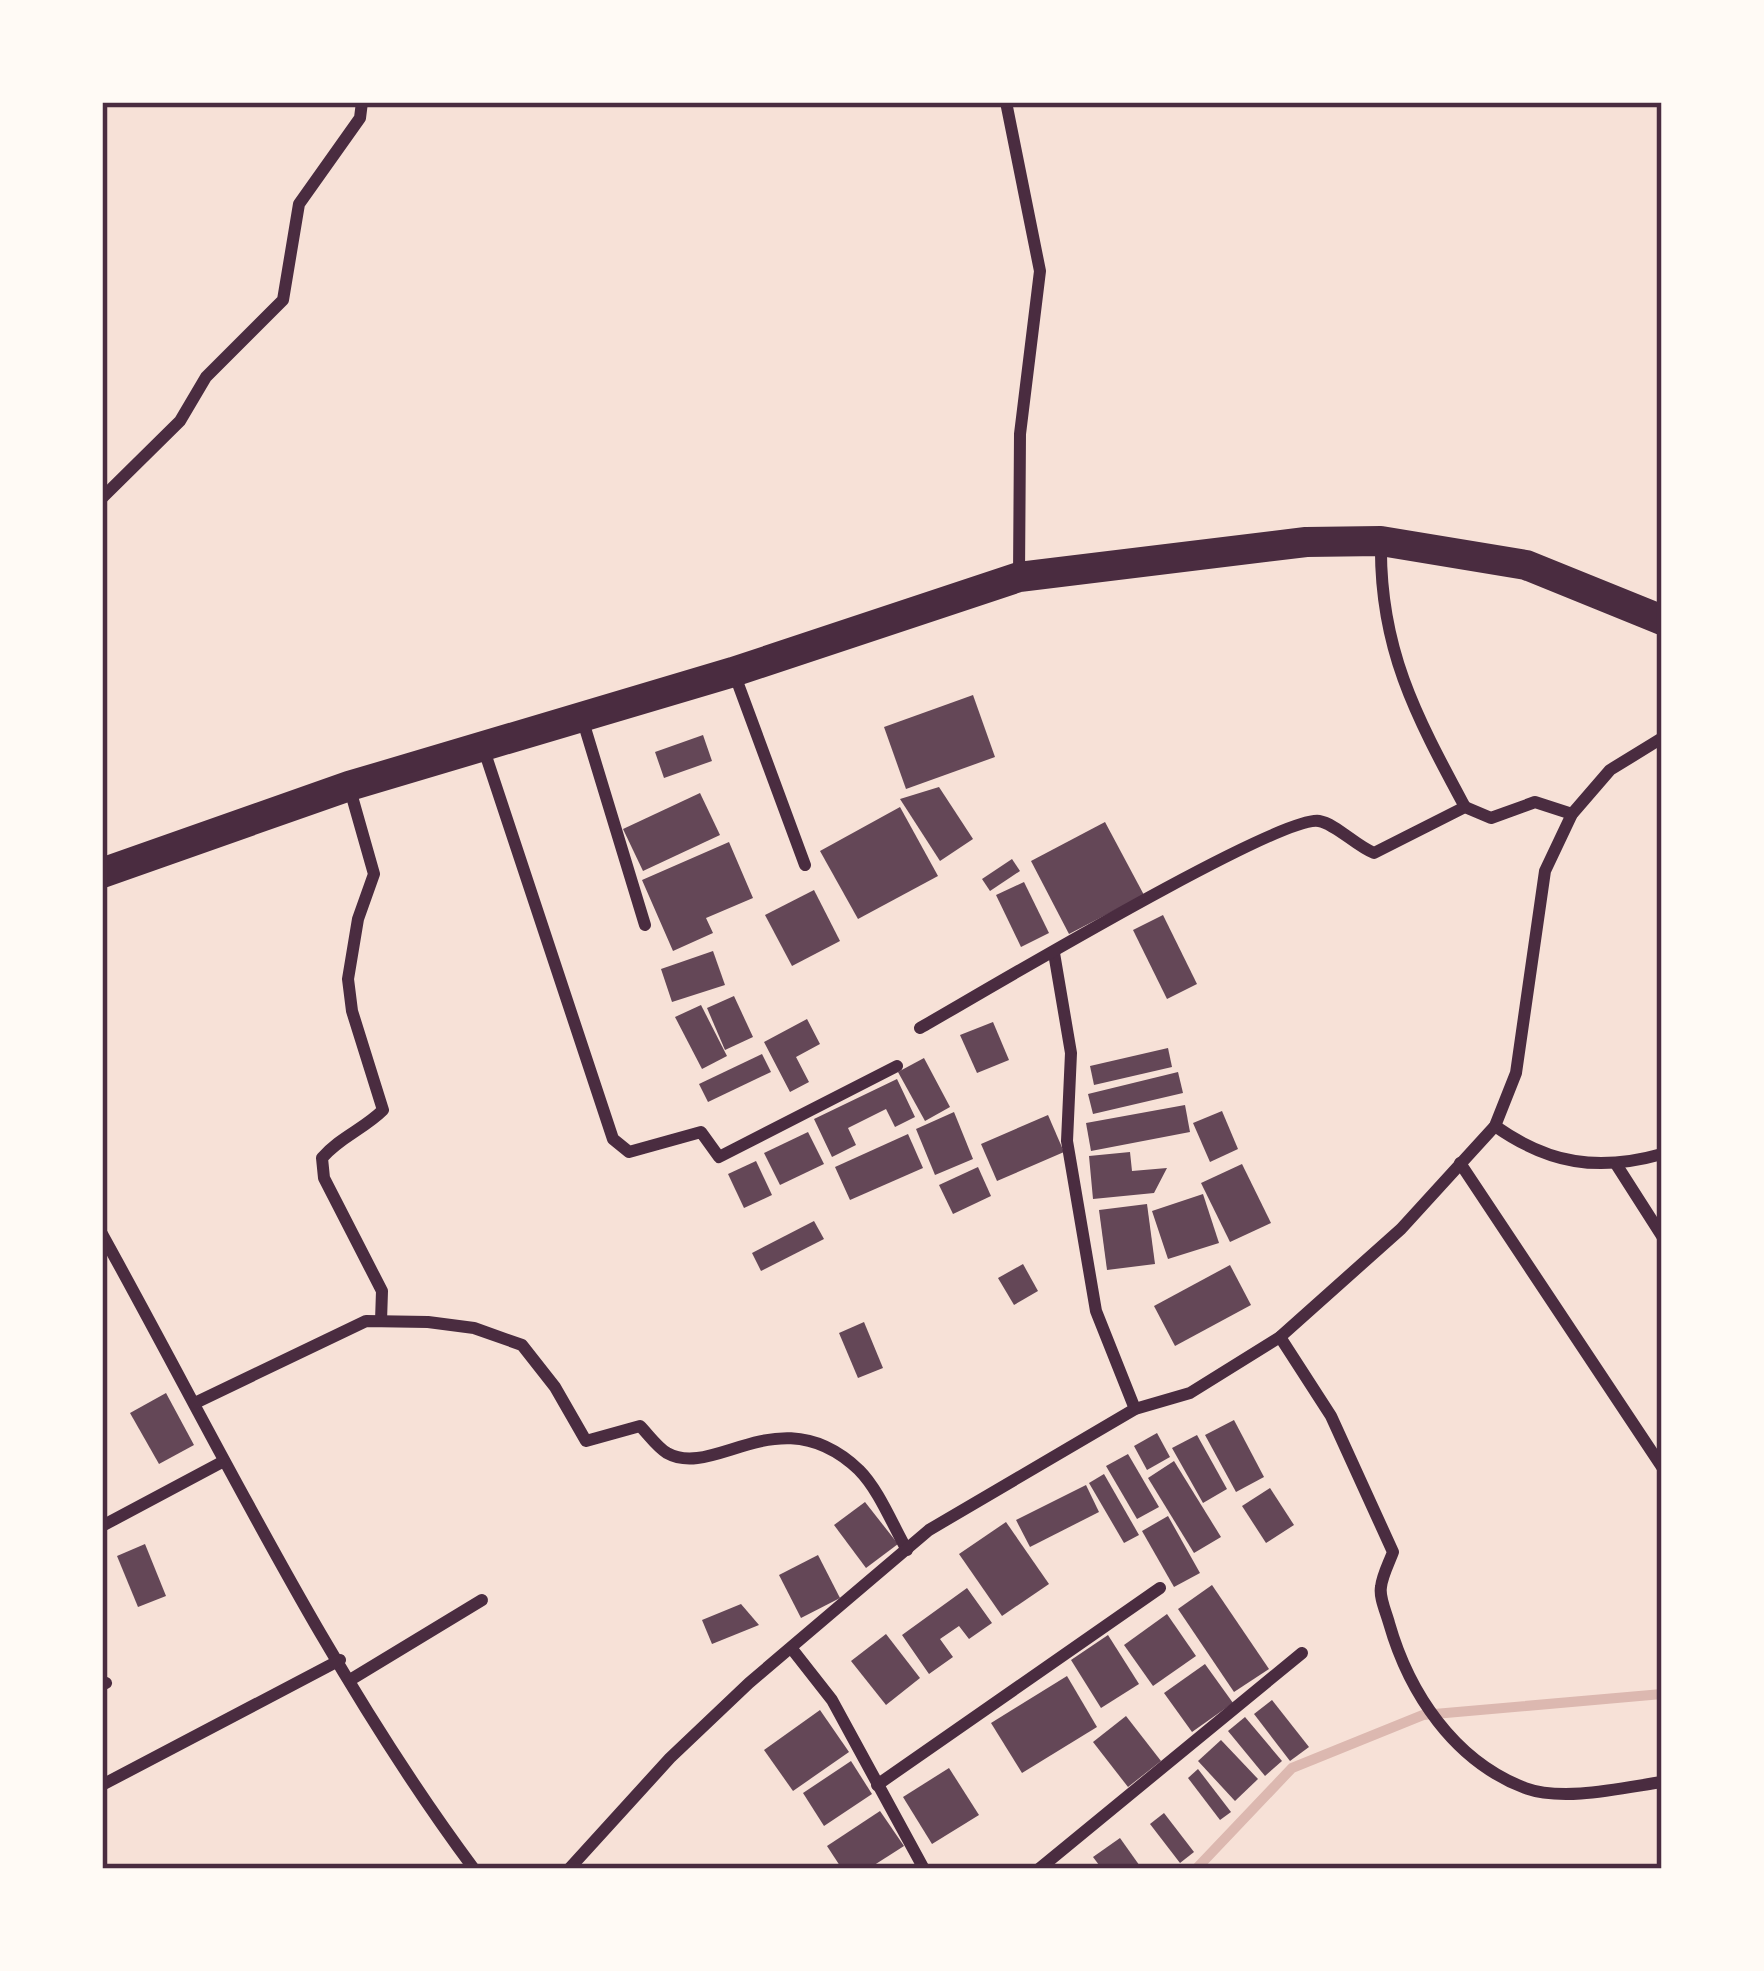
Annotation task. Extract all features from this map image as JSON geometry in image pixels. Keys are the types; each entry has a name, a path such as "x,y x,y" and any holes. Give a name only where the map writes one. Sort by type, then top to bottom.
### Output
{"main road":[{"path":"102,873 349,786 733,672 1019,577 1306,542 1381,541 1526,565 1662,620"}],"street":[{"path":"102,498 180,421 206,376 283,300 299,204 361,118 362,102"},
{"path":"1006,102 1040,272 1021,434 1019,577"},
{"path":"1381,541 1380,596 1391,650 1417,716 1465,807 1491,818 1535,802 1572,814"},
{"path":"733,672 805,865"},
{"path":"581,717 645,925"},
{"path":"569,1869 670,1758 929,1530 1135,1409 1190,1393 1280,1336 1401,1228 1496,1126 1516,1073 1545,872 1572,814 1610,770 1662,738"},
{"path":"483,746 613,1139 628,1152 701,1132 719,1156 897,1066"},
{"path":"349,786 374,874 358,920 350,995 383,1110 369,1125 336,1141 322,1158 324,1178 382,1292 380,1321"},
{"path":"920,1028 1298,822 1322,821 1374,853 1465,807"},
{"path":"1054,952 1071,1053 1067,1141 1096,1311 1135,1409"},
{"path":"1496,1126 1530,1151 1572,1164 1616,1164 1662,1154"},
{"path":"1460,1163 1662,1467"},
{"path":"1616,1164 1662,1236"},
{"path":"102,1234 224,1461 411,1784 475,1869"},
{"path":"195,1403 366,1321 474,1328 522,1345 555,1387 586,1441 640,1426 668,1454 702,1459 752,1439 808,1439 860,1471 908,1550"},
{"path":"1280,1336 1331,1416 1393,1552 1380,1589 1391,1630 1414,1690 1449,1735 1484,1768 1529,1790 1605,1791 1662,1782"},
{"path":"102,1526 224,1461"},
{"path":"877,1785 1160,1588"},
{"path":"350,1679 482,1600"},
{"path":"792,1649 832,1700 924,1869"},
{"path":"1039,1869 1302,1653"},
{"path":"102,1785 340,1660"}],"building":[{"path":"973,695 995,757 906,789 884,727"},
{"path":"703,735 712,761 664,778 655,752"},
{"path":"939,787 973,839 940,861 900,799"},
{"path":"700,793 720,835 643,871 623,829"},
{"path":"900,807 938,876 858,919 820,851"},
{"path":"1105,822 1144,895 1069,934 1031,861"},
{"path":"729,842 753,898 706,918 713,933 673,951 642,880"},
{"path":"1012,859 1020,871 990,891 982,879"},
{"path":"1024,882 1049,933 1021,947 996,895"},
{"path":"814,890 840,941 792,966 765,915"},
{"path":"1163,915 1197,984 1167,999 1133,930"},
{"path":"713,951 725,985 672,1002 661,969"},
{"path":"734,996 753,1037 725,1050 707,1008"},
{"path":"701,1005 727,1056 702,1069 675,1017"},
{"path":"807,1019 820,1044 796,1057 809,1082 790,1092 764,1042"},
{"path":"993,1022 1009,1060 977,1073 960,1035"},
{"path":"1168,1048 1172,1067 1094,1085 1090,1066"},
{"path":"762,1054 771,1072 708,1102 699,1084"},
{"path":"924,1058 950,1107 925,1121 898,1072"},
{"path":"1178,1072 1183,1093 1093,1114 1088,1094"},
{"path":"897,1079 915,1117 895,1127 886,1109 848,1128 856,1145 832,1157 814,1119"},
{"path":"1185,1105 1190,1132 1091,1151 1086,1123"},
{"path":"1222,1111 1238,1149 1210,1162 1193,1123"},
{"path":"954,1112 973,1159 935,1175 916,1129"},
{"path":"1048,1115 1064,1152 997,1181 981,1144"},
{"path":"808,1132 824,1164 780,1185 764,1153"},
{"path":"908,1134 923,1168 850,1200 835,1167"},
{"path":"1130,1152 1132,1171 1167,1168 1154,1193 1093,1199 1089,1156"},
{"path":"756,1161 772,1195 744,1208 728,1174"},
{"path":"1242,1164 1271,1223 1230,1242 1201,1183"},
{"path":"978,1167 991,1196 953,1214 939,1185"},
{"path":"1203,1194 1219,1243 1168,1259 1152,1211"},
{"path":"1147,1204 1155,1264 1107,1270 1099,1210"},
{"path":"814,1221 824,1239 761,1271 752,1253"},
{"path":"1023,1264 1038,1291 1014,1305 998,1278"},
{"path":"1230,1265 1251,1305 1175,1346 1154,1306"},
{"path":"864,1322 883,1368 858,1378 839,1333"},
{"path":"166,1393 194,1445 159,1464 130,1413"},
{"path":"1234,1420 1264,1477 1236,1492 1205,1435"},
{"path":"1157,1433 1170,1457 1147,1470 1134,1446"},
{"path":"1197,1435 1227,1489 1203,1503 1172,1448"},
{"path":"1128,1454 1159,1507 1137,1519 1106,1466"},
{"path":"1174,1461 1221,1537 1194,1553 1148,1478"},
{"path":"1104,1474 1139,1535 1124,1543 1089,1483"},
{"path":"1086,1485 1099,1512 1030,1547 1016,1520"},
{"path":"1270,1488 1294,1525 1266,1543 1242,1506"},
{"path":"865,1502 898,1544 866,1568 834,1525"},
{"path":"1168,1516 1200,1573 1174,1587 1142,1531"},
{"path":"1006,1522 1049,1584 1002,1616 959,1554"},
{"path":"145,1544 166,1596 138,1607 117,1556"},
{"path":"818,1555 840,1598 801,1618 779,1575"},
{"path":"1212,1585 1269,1669 1234,1692 1178,1609"},
{"path":"967,1588 992,1623 969,1639 959,1626 940,1639 953,1657 929,1674 902,1635"},
{"path":"741,1604 759,1625 712,1644 702,1620"},
{"path":"1167,1614 1196,1656 1153,1686 1124,1645"},
{"path":"886,1634 920,1678 886,1705 851,1661"},
{"path":"1108,1635 1139,1684 1101,1708 1071,1660"},
{"path":"1205,1664 1233,1703 1192,1732 1164,1693"},
{"path":"1067,1676 1097,1727 1022,1773 991,1723"},
{"path":"1272,1700 1309,1747 1290,1761 1254,1714"},
{"path":"820,1710 849,1752 793,1791 764,1750"},
{"path":"1126,1716 1161,1761 1128,1787 1093,1742"},
{"path":"1245,1717 1282,1761 1265,1776 1228,1731"},
{"path":"1221,1740 1258,1779 1235,1801 1198,1761"},
{"path":"851,1761 872,1794 824,1826 803,1793"},
{"path":"949,1768 979,1815 932,1844 903,1797"},
{"path":"1198,1769 1231,1812 1220,1820 1188,1778"},
{"path":"880,1811 904,1846 868,1869 842,1869 827,1846"},
{"path":"1164,1813 1194,1852 1180,1863 1150,1824"},
{"path":"1120,1838 1142,1869 1102,1869 1093,1857"}],"waterway":[{"path":"1196,1869 1292,1768 1423,1715 1662,1694"}]}
